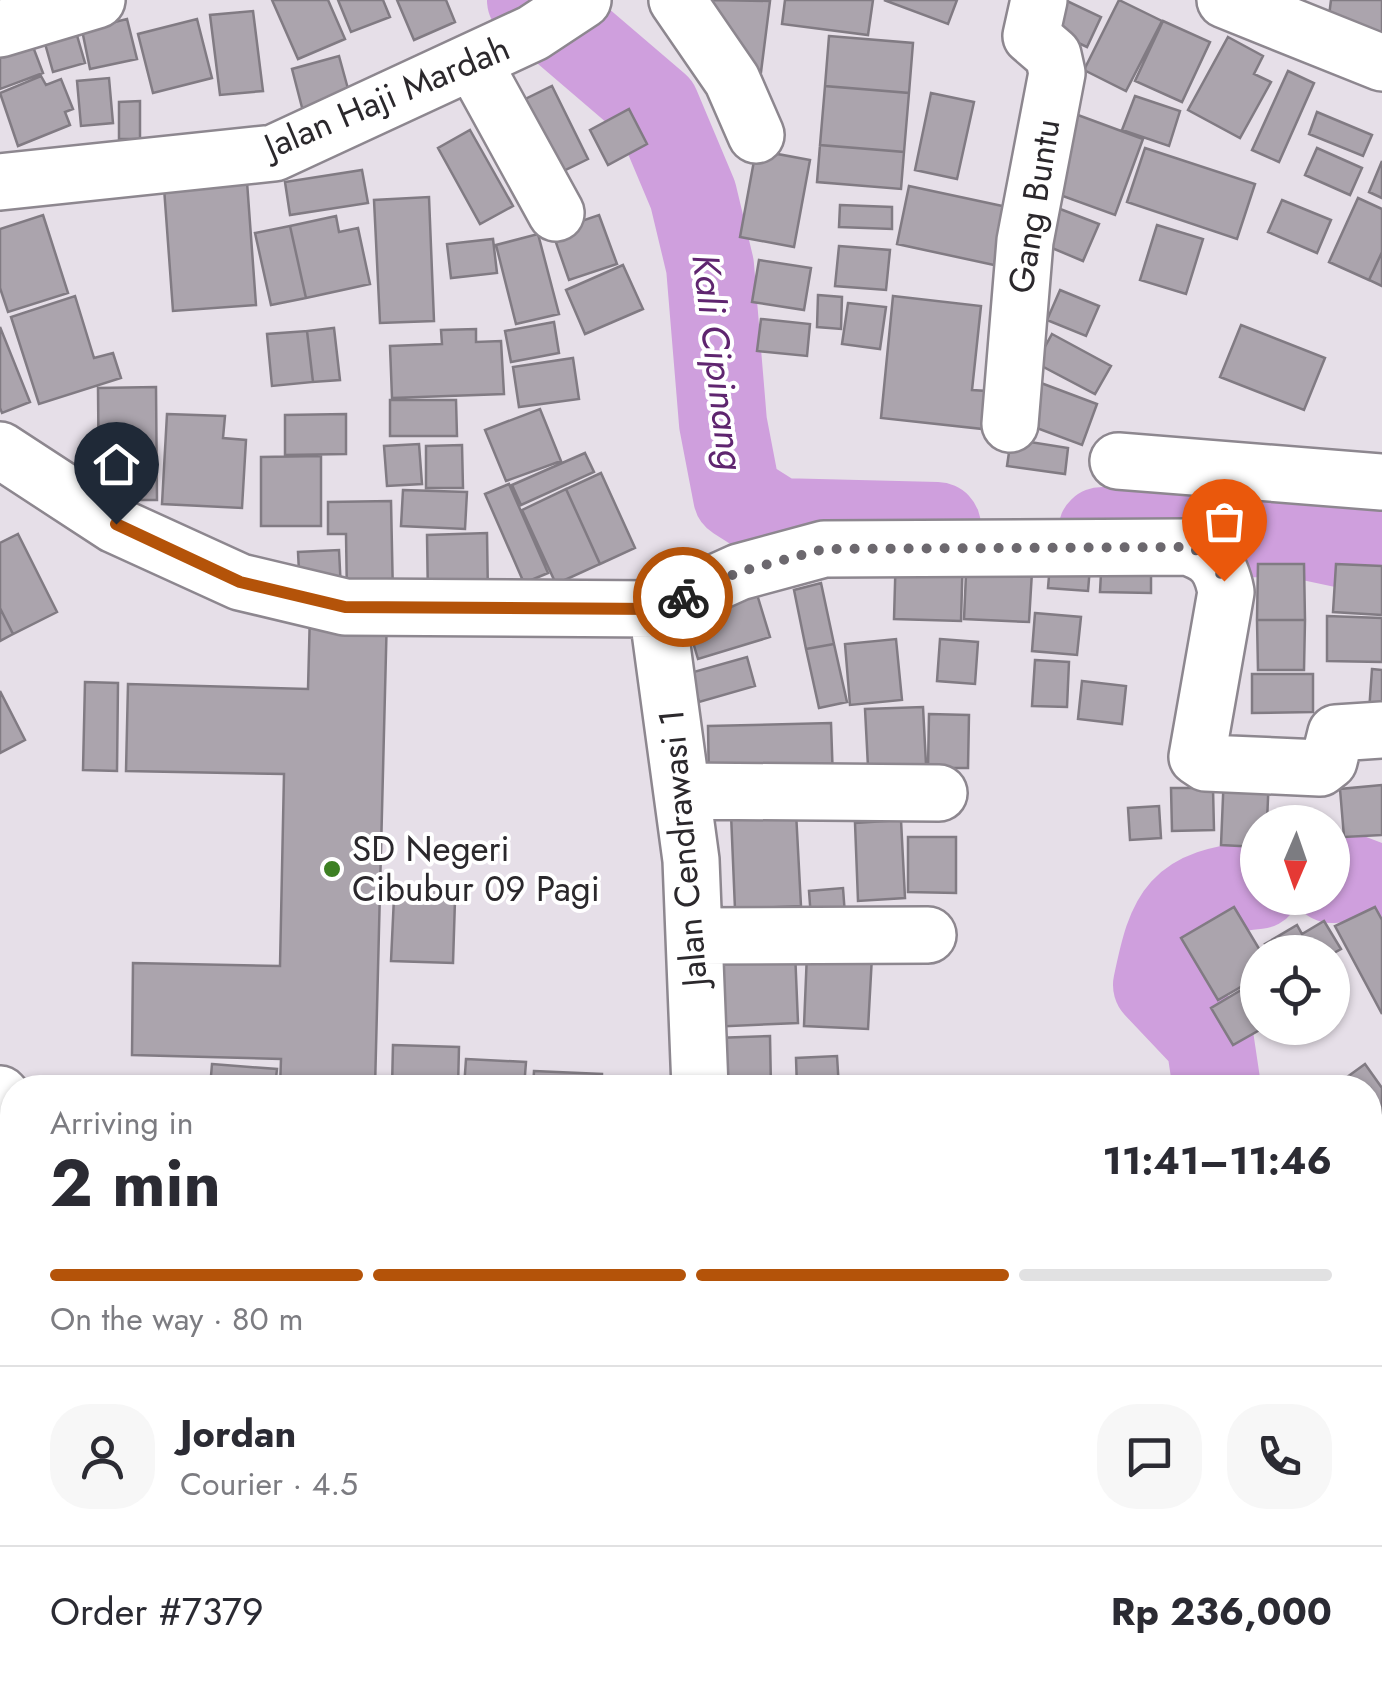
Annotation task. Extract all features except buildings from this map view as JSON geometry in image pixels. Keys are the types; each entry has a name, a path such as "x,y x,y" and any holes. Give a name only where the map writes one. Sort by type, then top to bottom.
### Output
{"street":[{"path":"677,0 732,80 756,135"},
{"name":"Gang Buntu","path":"1010,424 1025,241 1057,72 1052,55 1031,36 1039,0"},
{"path":"1225,0 1382,62"},
{"path":"0,29 97,1"},
{"name":"Jalan Haji Mardah","path":"0,182 274,153 473,62 541,15"},
{"path":"473,62 556,213"},
{"path":"0,450 116,524 240,582 345,607 657,609 739,572 824,549 1187,547 1211,556 1220,566 1226,592 1197,757 1206,763 1320,768 1329,761 1336,733 1382,730"},
{"path":"1118,462 1382,482"},
{"name":"Jalan Cendrawasi 1","path":"657,609 682,791 694,936 699,1075"},
{"path":"682,791 939,793"},
{"path":"694,936 928,935"}],"waterway":[{"name":"Kali Cipinang","path":"531,0 656,107 693,195 710,266 723,423 737,496 778,522 937,526"},
{"name":"Kali Cipinang","path":"1102,531 1297,534 1382,552"},
{"name":"Kali Cipinang","path":"1350,878 1382,890"},
{"name":"Kali Cipinang","path":"1215,1075 1210,1041 1157,985 1168,940 1184,911 1211,894 1240,888"}],"way so far":[{"path":"683,597 739,572 824,549 1187,547 1211,556 1220,566 1224,581"}],"place":[{"name":"SD Negeri Cibubur 09 Pagi","path":"332,869"}],"route":[{"path":"116,524 240,582 345,607 657,609 683,597"}]}
